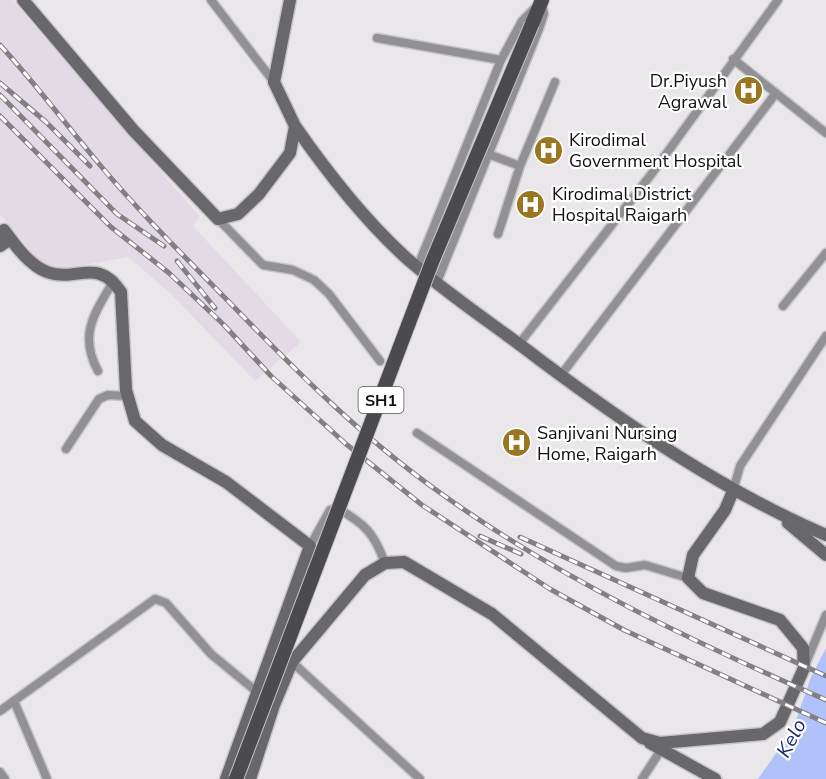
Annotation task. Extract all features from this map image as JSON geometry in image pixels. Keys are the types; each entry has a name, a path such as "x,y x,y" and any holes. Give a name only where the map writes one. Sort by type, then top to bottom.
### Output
{"main road":[{"name":"SH1","path":"236,779 432,262 542,1"}],"street":[{"path":"23,0 134,131 263,265 293,270 314,280 329,294 380,361"},
{"path":"211,0 274,82 296,126 332,178 397,248 437,282 519,344 641,432 733,491 776,514 826,535"},
{"path":"274,82 290,0"},
{"path":"519,344 653,172 778,0"},
{"path":"418,266 501,60 522,21 542,1"},
{"path":"437,282 539,29 544,14 542,1"},
{"path":"377,38 501,60"},
{"path":"733,59 826,133"},
{"path":"498,234 520,166 555,82"},
{"path":"561,375 776,93"},
{"path":"218,219 238,214 258,194 290,153 296,126"},
{"path":"488,154 520,166"},
{"path":"3,234 29,260 49,273 96,272 114,280 121,292 127,396 130,411 144,430 162,445 226,482 310,546"},
{"path":"783,306 826,253"},
{"path":"98,371 90,357 89,328 114,280"},
{"path":"688,578 693,555 725,510 740,466 826,336"},
{"path":"66,449 99,399 108,395 127,396"},
{"path":"417,433 616,566 626,568 645,565 688,578 703,593 780,620 803,648 804,668"},
{"path":"226,779 310,546 330,510 337,508 359,522 376,539 385,563"},
{"path":"776,514 826,555"},
{"path":"250,779 274,705 292,662 365,575 385,563 404,562 492,614 642,738 709,778"},
{"path":"0,711 154,599 166,603 211,654 257,692"},
{"path":"642,738 660,743 763,734 780,722 826,615"},
{"path":"292,662 420,779"},
{"path":"14,701 47,779"},
{"path":"642,779 661,750"},
{"path":"0,772 5,779"}],"shaded area":[{"path":"0,0 12,0 199,216 193,226 301,342 255,381 171,294 128,257 57,270 40,262 0,214"}],"water":[{"name":"Kelo","path":"826,648 826,779 758,779 793,729 811,677"}],"railway":[{"path":"0,45 87,150 164,236 306,379 357,427 411,471 484,523 578,580 676,631 826,700"},
{"path":"0,83 46,122 90,166"},
{"path":"0,95 117,214 164,246"},
{"path":"0,116 111,227 169,273 224,325 271,376 346,444 422,505 550,589 624,630 826,723"},
{"path":"177,261 215,308"},
{"path":"480,536 521,554"},
{"path":"520,537 826,676"}],"place":[{"name":"Dr.Piyush Agrawal","path":"748,91"},
{"name":"Kirodimal Government Hospital","path":"548,150"},
{"name":"Kirodimal District Hospital Raigarh","path":"531,204"},
{"name":"Sanjivani Nursing Home, Raigarh","path":"516,443"}]}
